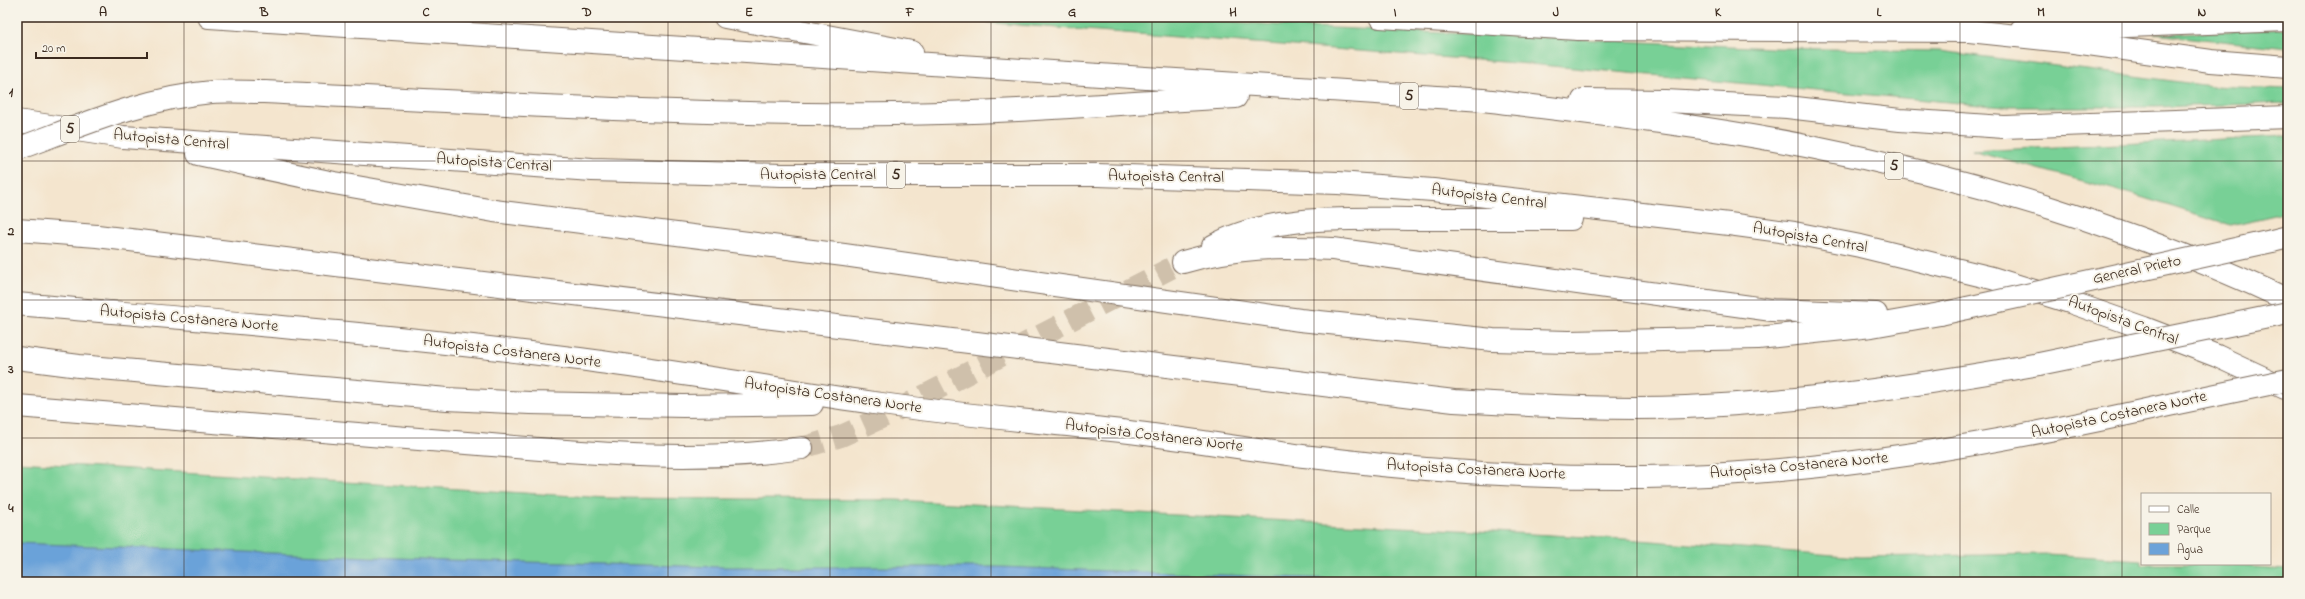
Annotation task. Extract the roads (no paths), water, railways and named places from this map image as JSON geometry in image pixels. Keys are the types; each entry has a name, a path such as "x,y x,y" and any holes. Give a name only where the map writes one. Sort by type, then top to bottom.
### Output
{"main road":[{"name":"5","path":"209,17 1335,92 1483,100 1661,122 1806,146 1908,169 2072,215 2167,248 2288,300"},
{"path":"725,17 1006,70"},
{"path":"1380,17 1578,29 1970,31 2288,20"},
{"path":"1970,31 2074,42 2211,61 2288,67"},
{"path":"17,149 110,115 144,105 213,92 264,92 735,113 894,114 1020,110 1335,92"},
{"path":"1483,100 1724,103 1786,107 1900,120 2004,127 2288,117"},
{"name":"Autopista Central","path":"17,121 123,137 592,170 782,175 1097,175 1338,182 1433,190 1794,233 1860,246 1992,278 2070,302 2217,356 2288,390"},
{"path":"123,137 334,183 494,211 844,255 1300,320 1493,340 1569,342 1758,338 1872,326 1940,314"},
{"path":"1668,218 1342,219 1306,222 1250,231 1221,241 1177,265 1217,252 1275,246 1333,249 1772,310 1821,313 1940,314"},
{"path":"17,230 97,236 1462,401 1631,408 1687,407 1803,399 1879,391 2039,364 2288,313"},
{"name":"General Prieto","path":"1940,314 2280,239"},
{"name":"Autopista Costanera Norte","path":"17,304 265,324 572,358 879,404 1138,433 1329,460 1444,471 1537,476 1647,477 1762,472 1862,462 2065,428 2288,380"},
{"path":"17,358 79,366 477,400 683,406 879,404"},
{"path":"17,406 558,450 719,456 758,455 802,448"}],"water":[{"path":"17,543 448,560 723,567 1000,567 1418,582 17,582"}],"tunnel":[{"path":"802,448 841,436 883,417 1171,268"}]}
